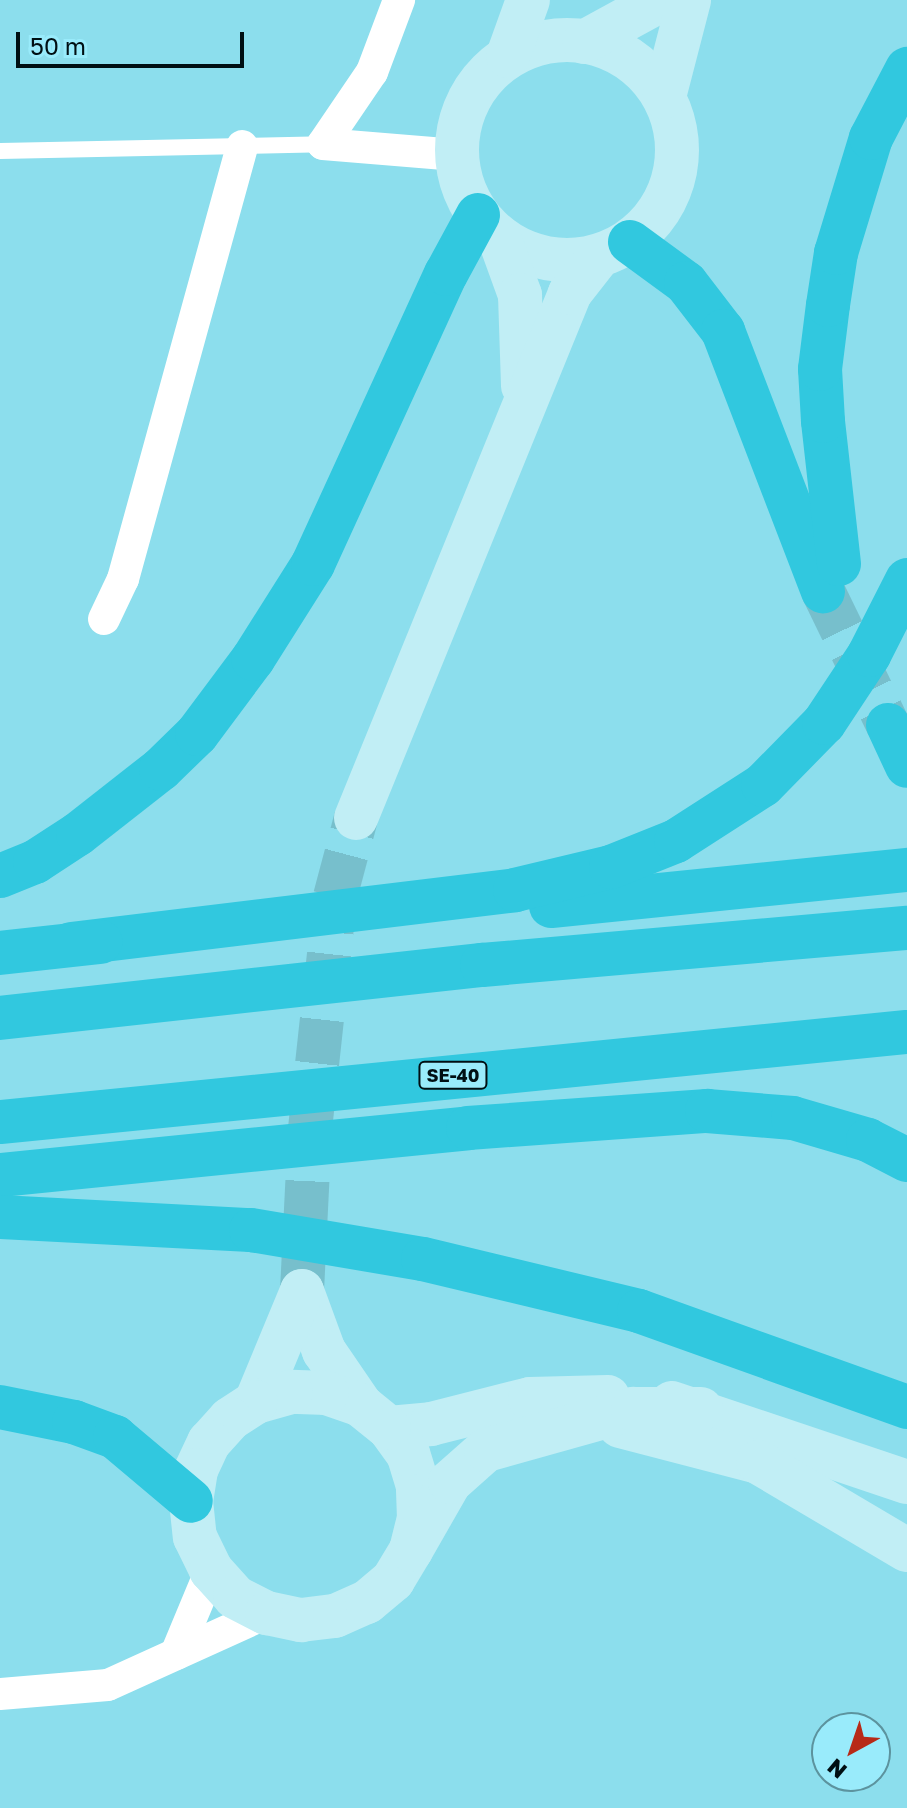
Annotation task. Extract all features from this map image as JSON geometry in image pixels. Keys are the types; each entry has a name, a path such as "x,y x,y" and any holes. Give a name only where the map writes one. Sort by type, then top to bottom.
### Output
{"highway":[{"path":"614,249 686,283 723,331 831,577 821,395 828,305 836,253 871,138 907,69"},
{"path":"0,876 35,862 78,834 161,769 197,734 253,659 313,564 446,274 489,226"},
{"path":"0,953 515,890 611,867 676,841 763,785 824,723 869,655 907,580"},
{"path":"888,725 907,766"},
{"path":"71,944 523,909 899,871"},
{"path":"0,1018 482,965 906,928"},
{"name":"SE-40","path":"0,1122 907,1032"},
{"path":"0,1175 525,1122 707,1111 793,1118 868,1140 907,1160"},
{"path":"0,1217 251,1230 464,1268 639,1311 907,1407"},
{"path":"0,1407 74,1422 115,1437 191,1501"}],"street":[{"path":"399,0 372,72 323,144 457,155"},
{"path":"523,402 520,295 489,226 463,187 457,155 469,99 508,56 528,0"},
{"path":"584,42 661,0"},
{"path":"664,97 689,0"},
{"path":"356,818 570,293 614,249 654,219 675,170 676,127 664,97 644,71 621,53 584,42 535,44 508,56"},
{"path":"104,619 123,579 242,146"},
{"path":"489,226 547,258 614,249"},
{"path":"256,1402 302,1291 324,1351 408,1454 418,1486 419,1519 411,1550"},
{"path":"701,1409 633,1409 486,1450 450,1482 393,1580 356,1607 335,1616 301,1620 267,1613 235,1597 211,1570 195,1537 191,1501 196,1470 209,1442 230,1419 256,1402 291,1392 327,1393 375,1416 431,1424 530,1399 635,1396 701,1409 907,1482"},
{"path":"587,1420 649,1431 758,1462 907,1550"},
{"path":"176,1654 211,1570"},
{"path":"0,1694 108,1685 267,1613"}],"lane":[{"path":"0,151 323,144"}],"tunnel":[{"path":"823,591 888,725"},
{"path":"302,1291 310,1129 335,897 356,818"}]}
